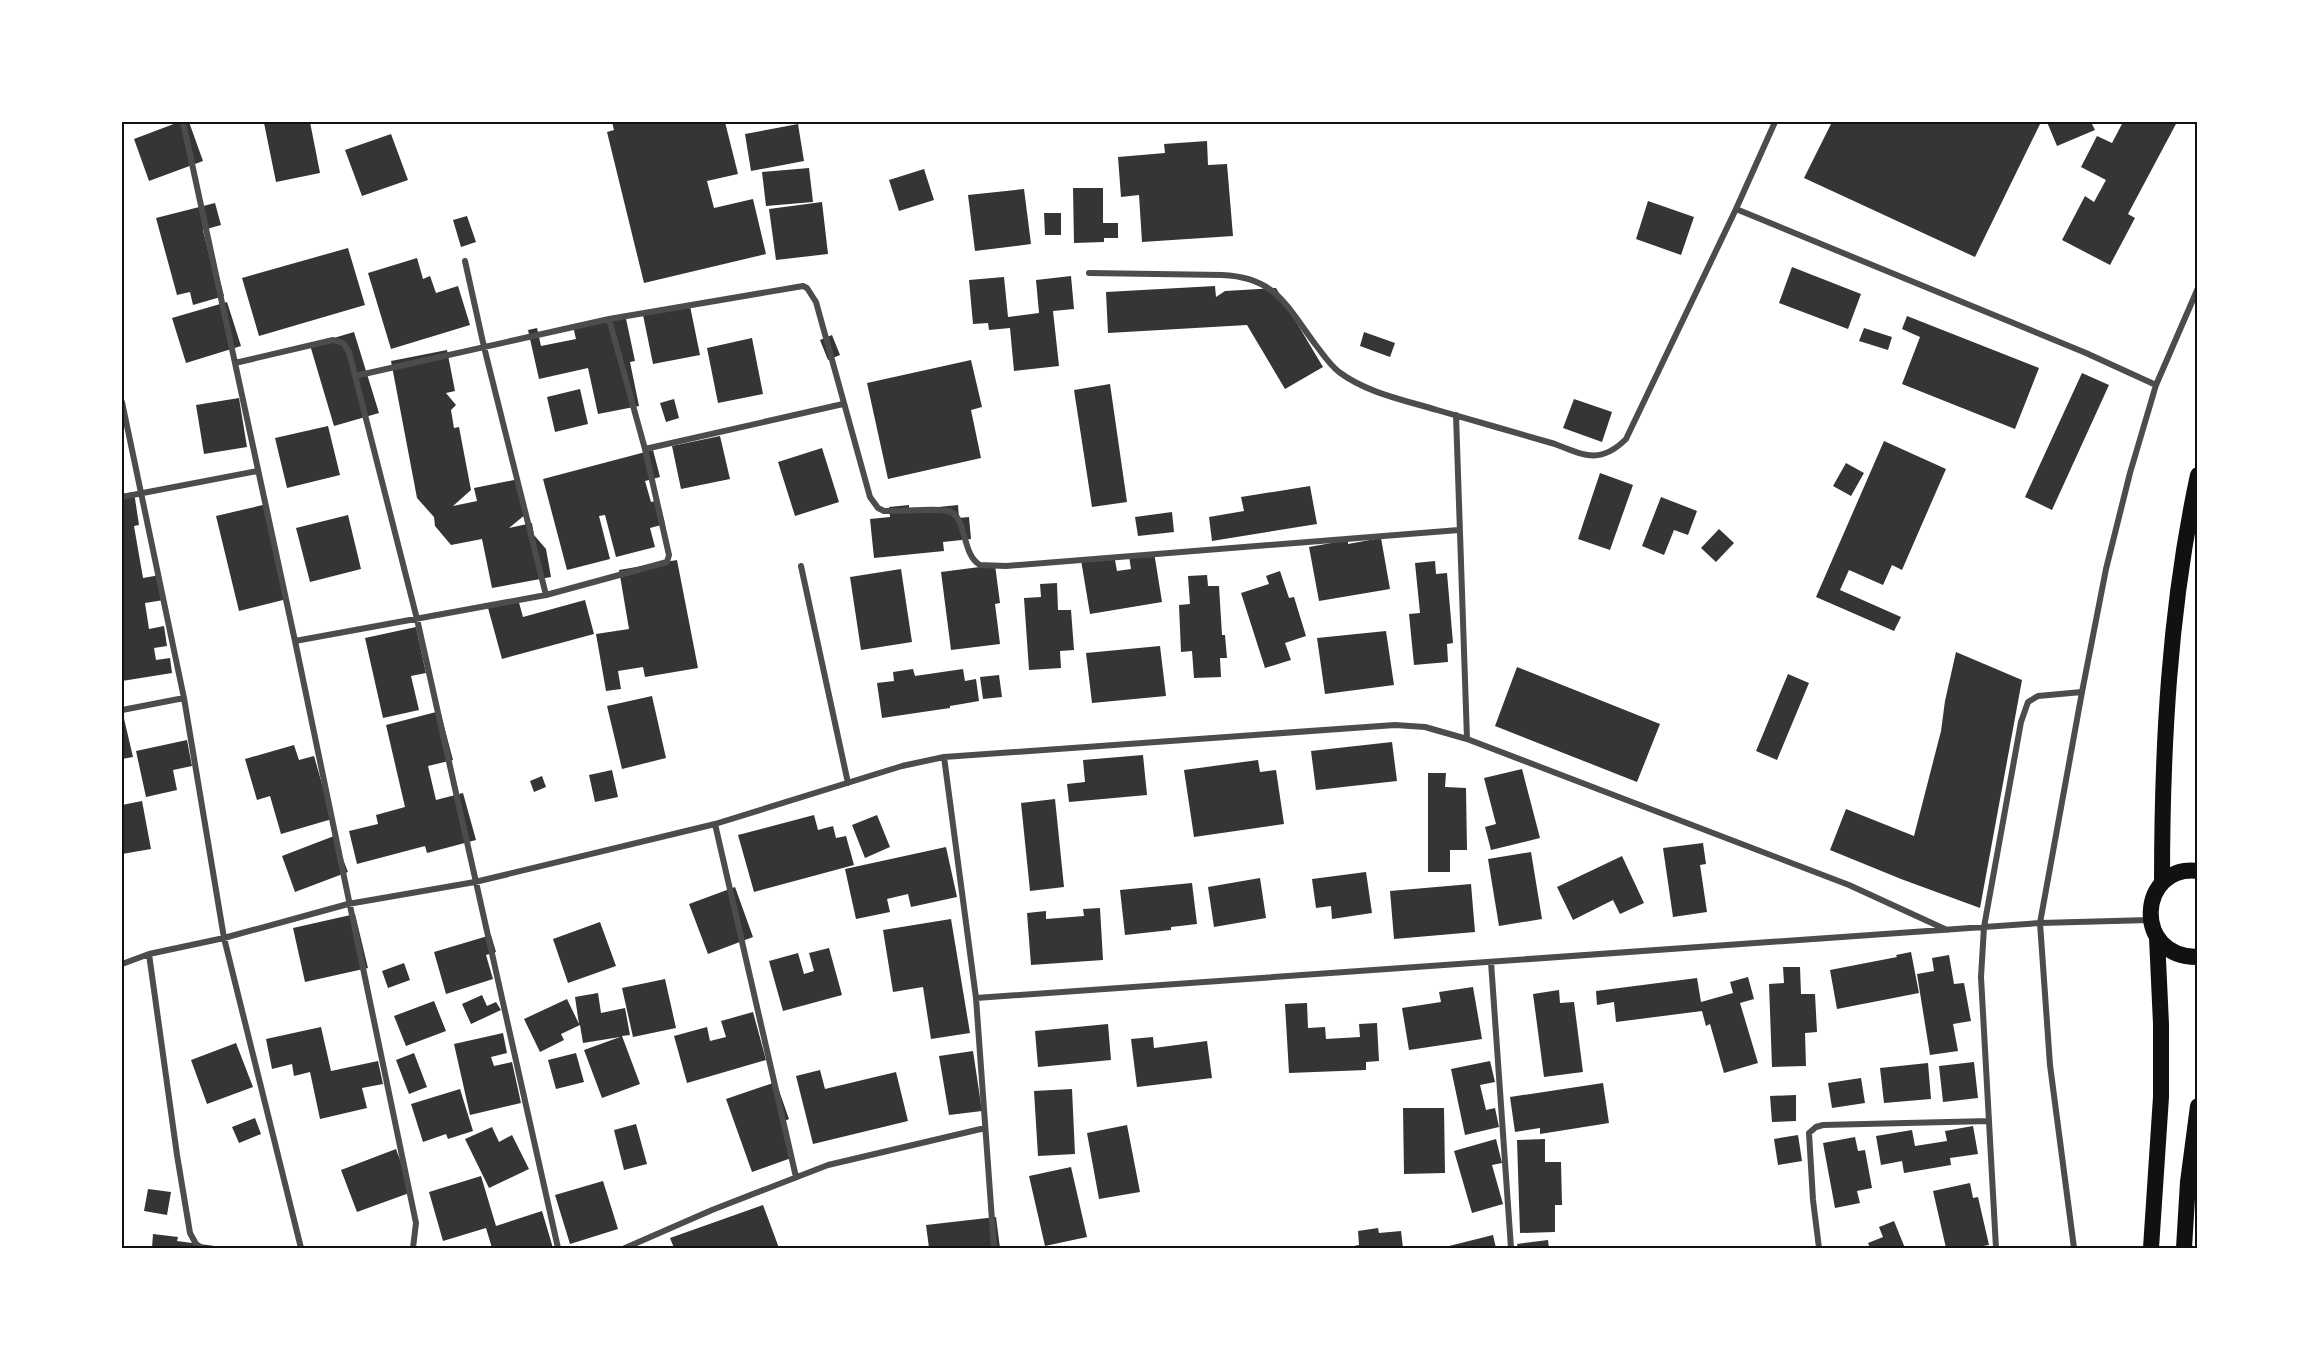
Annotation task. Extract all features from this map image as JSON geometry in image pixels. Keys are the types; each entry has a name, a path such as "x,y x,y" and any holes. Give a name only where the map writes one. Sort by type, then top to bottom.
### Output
{"highway":[{"path":"2162,884 2162,785 2167,692 2180,584 2198,475"},
{"path":"2151,1248 2161,1097 2161,1024 2157,938 2150,920 2152,900 2170,876 2181,872 2198,871"},
{"path":"2157,938 2174,953 2184,957 2198,957"},
{"path":"2184,1248 2188,1182 2198,1106"}],"street":[{"path":"183,122 295,641 416,1222 413,1248"},
{"path":"1089,273 1222,275 1254,279 1265,285 1284,302 1328,361 1353,381 1388,396 1555,444 1580,455 1603,455 1621,444 1628,436 1775,122"},
{"path":"1736,209 2086,353 2156,385"},
{"path":"465,261 484,347 546,595"},
{"path":"355,376 609,319 803,286 807,288 816,302 843,404 874,504 884,511 944,510 953,513 958,518 972,558 976,563 985,566 1459,530"},
{"path":"2074,1248 2049,1065 2040,922 2106,569 2130,473 2156,385 2198,288"},
{"path":"295,641 546,595 664,565 667,562 669,555 645,449 609,319"},
{"path":"235,363 314,343 339,340 349,352 417,619 474,882 509,1024 558,1248"},
{"path":"122,402 184,698 224,938 301,1248"},
{"path":"645,449 843,404"},
{"path":"1456,416 1467,739"},
{"path":"122,497 257,471"},
{"path":"801,566 848,783"},
{"path":"1996,1248 1981,977 1984,927 2021,722 2028,702 2038,696 2082,692"},
{"path":"122,710 184,698"},
{"path":"122,964 148,954 224,938 348,904 474,882 715,824 902,766 944,757 1395,724 1425,727 1467,739 1849,885 1947,930"},
{"path":"944,757 976,998 994,1248"},
{"path":"715,824 796,1178"},
{"path":"976,998 2040,922 2150,920"},
{"path":"148,954 190,1233 196,1244 202,1248"},
{"path":"1491,962 1511,1248"},
{"path":"1819,1248 1813,1200 1809,1133 1812,1130 1823,1125 1989,1121"},
{"path":"625,1248 712,1210 846,1160 985,1128"}],"building":[{"path":"179,122 189,122 203,161 149,181 134,139"},
{"path":"310,122 320,173 276,182 264,123"},
{"path":"612,122 725,122 738,174 707,181 714,208 753,199 766,254 644,283 607,132 614,130"},
{"path":"1832,122 2041,122 1975,257 1804,178"},
{"path":"2047,122 2091,122 2095,130 2057,146"},
{"path":"2123,122 2177,122 2128,214 2135,218 2110,265 2062,240 2085,196 2094,202 2106,180 2081,167 2097,136 2112,143"},
{"path":"798,124 804,161 751,171 745,134"},
{"path":"391,134 408,180 362,196 345,150"},
{"path":"1207,141 1208,165 1227,164 1233,236 1142,242 1139,195 1121,197 1118,157 1165,153 1164,144"},
{"path":"809,168 813,202 766,206 762,172"},
{"path":"924,169 934,200 899,211 889,180"},
{"path":"1073,188 1103,188 1103,223 1118,223 1118,238 1104,238 1104,242 1074,243"},
{"path":"1024,189 1031,244 975,251 968,195"},
{"path":"1648,201 1694,217 1681,255 1636,239"},
{"path":"822,202 828,254 776,260 769,209"},
{"path":"215,203 221,225 203,230 211,262 215,261 224,296 193,305 190,292 177,295 156,218"},
{"path":"1044,213 1061,213 1061,235 1045,235"},
{"path":"467,216 476,242 461,247 453,220"},
{"path":"348,248 365,305 259,336 242,278"},
{"path":"417,258 423,279 430,276 436,293 458,286 470,325 391,349 368,273"},
{"path":"1792,267 1861,294 1848,329 1779,303"},
{"path":"1071,276 1074,309 1053,311 1059,366 1014,371 1010,328 989,330 988,323 973,324 969,280 1004,277 1008,317 1039,313 1036,280"},
{"path":"1215,286 1216,297 1225,291 1276,288 1323,367 1285,389 1247,325 1108,333 1106,292"},
{"path":"227,302 241,346 186,363 172,318"},
{"path":"690,306 700,355 653,364 643,315"},
{"path":"625,314 635,361 630,362 639,406 598,414 588,368 539,379 528,330 537,328 541,346 576,339 573,326"},
{"path":"1907,316 2039,368 2015,429 1902,384 1920,337 1902,329"},
{"path":"1864,328 1892,337 1888,350 1859,341"},
{"path":"354,332 379,413 334,426 310,345"},
{"path":"1364,332 1395,343 1390,357 1360,346"},
{"path":"832,335 840,355 828,360 820,340"},
{"path":"752,338 763,394 718,403 707,348"},
{"path":"447,350 455,391 446,393 456,405 451,410 454,428 459,427 471,490 453,506 477,501 474,488 519,479 526,514 509,528 532,523 534,535 546,549 551,577 492,588 482,539 451,545 435,526 434,517 417,498 391,361"},
{"path":"971,360 982,407 971,410 981,458 888,479 867,383"},
{"path":"2082,373 2109,385 2052,510 2025,497"},
{"path":"1110,384 1127,502 1092,507 1074,390"},
{"path":"580,389 588,424 555,432 547,397"},
{"path":"239,398 247,447 204,454 196,405"},
{"path":"674,399 679,418 666,422 660,403"},
{"path":"1574,399 1612,412 1602,442 1563,428"},
{"path":"328,426 340,475 287,488 275,438"},
{"path":"720,436 730,479 681,489 672,446"},
{"path":"1884,441 1946,469 1902,570 1892,565 1883,585 1849,570 1840,590 1901,617 1894,631 1816,597"},
{"path":"822,448 839,502 795,516 778,462"},
{"path":"653,450 660,477 645,481 651,502 659,500 665,524 650,528 655,547 616,557 605,515 599,516 610,559 567,570 543,479"},
{"path":"1846,463 1864,473 1851,496 1833,486"},
{"path":"1600,473 1633,485 1610,550 1578,539"},
{"path":"1310,486 1317,524 1212,541 1209,517 1244,511 1241,497"},
{"path":"134,492 139,525 134,526 143,578 160,575 164,600 145,603 149,629 164,626 167,646 154,648 156,660 170,658 172,673 122,681 122,494"},
{"path":"1661,497 1697,511 1688,535 1674,530 1664,555 1642,546"},
{"path":"263,505 287,599 239,611 216,516"},
{"path":"909,505 909,510 958,505 959,518 969,517 971,539 943,542 944,551 874,558 870,519 890,517 889,507"},
{"path":"1172,512 1174,532 1138,536 1135,517"},
{"path":"348,515 361,569 310,582 296,528"},
{"path":"1719,529 1734,543 1716,562 1701,548"},
{"path":"1381,538 1390,589 1319,601 1309,547 1348,540 1348,544"},
{"path":"1154,552 1162,602 1090,614 1081,560 1114,555 1117,571 1131,569 1129,556"},
{"path":"677,560 698,668 645,677 643,667 618,671 621,689 606,691 596,634 629,629 619,570"},
{"path":"1435,561 1436,574 1447,573 1453,643 1447,644 1448,662 1414,665 1409,614 1420,613 1415,563"},
{"path":"995,565 1000,603 995,604 1000,644 951,650 941,572"},
{"path":"901,569 912,642 861,650 850,577"},
{"path":"1280,571 1289,598 1294,597 1306,636 1285,643 1291,660 1265,668 1241,593 1269,584 1266,576"},
{"path":"1207,575 1208,586 1219,586 1222,635 1225,635 1227,658 1220,658 1221,677 1194,678 1192,651 1181,652 1179,605 1190,604 1188,576"},
{"path":"1057,583 1058,610 1071,610 1074,650 1060,651 1061,668 1029,670 1024,598 1041,597 1040,584"},
{"path":"518,599 523,617 585,600 594,634 502,659 488,608"},
{"path":"416,627 426,673 411,676 419,710 383,718 365,638"},
{"path":"1386,631 1394,685 1325,694 1317,638"},
{"path":"1160,646 1166,696 1092,703 1086,653"},
{"path":"1956,652 2022,680 1980,908 1830,850 1846,809 1914,836 1941,731"},
{"path":"1517,667 1660,724 1637,782 1495,726"},
{"path":"913,669 915,676 963,669 965,681 976,679 979,701 950,706 950,708 882,718 877,683 894,681 893,672"},
{"path":"1788,674 1809,683 1777,760 1756,751"},
{"path":"999,675 1002,697 983,699 980,677"},
{"path":"652,696 666,758 622,769 607,706"},
{"path":"122,710 133,757 122,759"},
{"path":"440,711 453,760 428,766 436,800 463,793 476,840 427,853 425,846 357,864 349,831 378,824 376,815 405,807 386,725"},
{"path":"187,740 192,766 173,770 177,790 146,797 136,751"},
{"path":"1392,742 1397,781 1316,790 1311,751"},
{"path":"294,745 299,760 314,756 332,819 281,834 270,796 257,800 245,759"},
{"path":"1143,755 1147,795 1069,802 1067,784 1085,782 1083,760"},
{"path":"1258,760 1260,772 1276,770 1284,824 1194,837 1184,770"},
{"path":"1522,769 1540,838 1491,850 1485,827 1496,824 1484,778"},
{"path":"612,770 618,797 595,802 589,775"},
{"path":"1428,773 1446,773 1445,787 1466,788 1467,850 1450,850 1450,872 1428,872"},
{"path":"542,776 546,787 534,792 530,781"},
{"path":"1055,799 1064,887 1030,891 1021,803"},
{"path":"142,801 151,849 122,854 122,805"},
{"path":"814,815 818,830 833,826 836,838 846,836 854,865 754,892 738,835"},
{"path":"877,815 890,847 865,858 852,825"},
{"path":"334,836 348,872 295,892 282,856"},
{"path":"1703,843 1706,864 1700,865 1707,912 1673,917 1663,848"},
{"path":"946,847 957,897 911,907 908,894 887,899 890,912 856,919 845,869"},
{"path":"1531,852 1542,919 1499,926 1488,859"},
{"path":"1622,856 1644,903 1620,914 1613,900 1573,920 1557,887"},
{"path":"1366,872 1372,913 1332,919 1331,906 1316,908 1312,879"},
{"path":"1260,878 1266,918 1214,927 1208,887"},
{"path":"1192,883 1197,924 1171,927 1171,930 1125,935 1120,890"},
{"path":"1471,884 1475,932 1394,939 1390,891"},
{"path":"735,887 753,937 708,954 689,904"},
{"path":"1100,908 1103,960 1031,965 1027,913 1046,911 1046,919 1084,916 1083,909"},
{"path":"355,914 368,968 305,982 293,928"},
{"path":"951,919 970,1033 931,1039 923,987 893,992 883,930"},
{"path":"600,922 616,966 568,983 553,939"},
{"path":"491,935 496,952 486,955 493,979 446,994 434,952"},
{"path":"829,948 842,995 783,1011 769,961 798,953 804,974 814,971 809,953"},
{"path":"1911,952 1919,993 1837,1009 1830,970 1897,957 1896,955"},
{"path":"1949,955 1954,984 1964,983 1971,1021 1953,1024 1958,1051 1930,1055 1917,974 1934,971 1932,958"},
{"path":"404,963 410,980 388,988 382,971"},
{"path":"1783,967 1800,967 1801,994 1815,994 1817,1032 1805,1033 1806,1066 1772,1067 1769,984 1784,983"},
{"path":"1748,977 1754,999 1740,1003 1758,1063 1724,1073 1710,1024 1706,1026 1702,1011 1616,1022 1614,1002 1597,1005 1596,991 1697,978 1701,1002 1733,993 1730,982"},
{"path":"665,979 676,1028 633,1037 622,988"},
{"path":"1473,987 1482,1039 1409,1050 1402,1008 1441,1002 1439,992"},
{"path":"1559,990 1560,1003 1574,1002 1583,1072 1544,1077 1533,994"},
{"path":"598,993 601,1013 625,1008 630,1035 622,1036 640,1084 602,1098 584,1050 620,1037 583,1043 580,1025 561,1034 564,1040 540,1052 524,1019 567,999 579,1024 575,997"},
{"path":"482,995 487,1006 496,1002 501,1010 471,1024 462,1004"},
{"path":"434,1001 446,1031 406,1046 394,1016"},
{"path":"1307,1003 1308,1028 1325,1027 1326,1039 1360,1037 1359,1024 1377,1023 1379,1061 1366,1062 1366,1070 1289,1073 1285,1004"},
{"path":"753,1012 766,1060 687,1083 674,1036 707,1027 710,1041 726,1037 721,1021"},
{"path":"1108,1024 1111,1060 1038,1067 1035,1031"},
{"path":"321,1027 331,1071 378,1061 383,1084 362,1088 367,1108 320,1119 310,1072 294,1076 292,1064 272,1069 266,1039"},
{"path":"503,1033 507,1053 491,1057 494,1066 512,1062 521,1103 470,1115 454,1044"},
{"path":"1153,1037 1154,1048 1207,1041 1212,1078 1137,1087 1131,1039"},
{"path":"236,1043 253,1087 207,1104 191,1060"},
{"path":"973,1051 982,1111 949,1115 939,1056"},
{"path":"414,1053 427,1087 409,1094 396,1060"},
{"path":"576,1053 584,1082 556,1089 548,1060"},
{"path":"1490,1061 1495,1082 1480,1085 1486,1110 1495,1108 1499,1127 1465,1135 1451,1069"},
{"path":"1974,1062 1978,1098 1943,1102 1939,1066"},
{"path":"1928,1063 1931,1099 1884,1103 1880,1068"},
{"path":"820,1070 825,1089 896,1072 908,1121 813,1144 796,1076"},
{"path":"1861,1078 1865,1103 1832,1108 1828,1083"},
{"path":"776,1082 789,1119 782,1122 794,1157 752,1172 726,1099"},
{"path":"1603,1083 1609,1123 1540,1134 1540,1128 1515,1132 1510,1097"},
{"path":"460,1089 473,1131 448,1139 446,1134 423,1142 411,1104"},
{"path":"1072,1089 1075,1154 1038,1156 1034,1091"},
{"path":"1796,1095 1796,1121 1772,1122 1770,1096"},
{"path":"1403,1108 1444,1108 1445,1173 1404,1174"},
{"path":"255,1118 261,1134 239,1143 232,1127"},
{"path":"636,1124 647,1164 624,1170 614,1130"},
{"path":"1127,1125 1140,1192 1099,1199 1087,1133"},
{"path":"1973,1126 1978,1154 1950,1158 1951,1165 1904,1173 1902,1161 1881,1165 1876,1136 1912,1130 1915,1146 1947,1141 1945,1131"},
{"path":"492,1127 499,1142 512,1135 529,1169 489,1188 465,1139"},
{"path":"1798,1135 1802,1161 1778,1165 1774,1139"},
{"path":"1855,1137 1858,1151 1865,1150 1872,1188 1857,1191 1860,1203 1835,1208 1823,1143"},
{"path":"1496,1139 1502,1163 1492,1165 1503,1204 1472,1213 1454,1151"},
{"path":"1545,1139 1545,1162 1561,1162 1562,1205 1555,1205 1555,1232 1520,1233 1517,1140"},
{"path":"396,1149 412,1192 357,1212 341,1170"},
{"path":"1071,1167 1087,1237 1045,1246 1029,1176"},
{"path":"481,1176 496,1226 542,1211 553,1248 492,1248 486,1228 443,1241 429,1192"},
{"path":"603,1181 618,1229 570,1244 555,1195"},
{"path":"1970,1183 1973,1198 1978,1197 1989,1245 1972,1248 1946,1248 1933,1191"},
{"path":"148,1189 171,1192 167,1215 144,1211"},
{"path":"763,1205 779,1248 674,1248 670,1238"},
{"path":"996,1217 1000,1248 929,1248 926,1225"},
{"path":"1894,1221 1905,1248 1870,1248 1868,1243 1883,1237 1879,1227"},
{"path":"1378,1228 1379,1233 1401,1231 1403,1248 1343,1248 1359,1245 1358,1231"},
{"path":"153,1234 178,1237 177,1241 230,1248 152,1248"},
{"path":"1493,1235 1496,1248 1441,1248"},
{"path":"1548,1240 1549,1248 1518,1248 1517,1244"}]}
